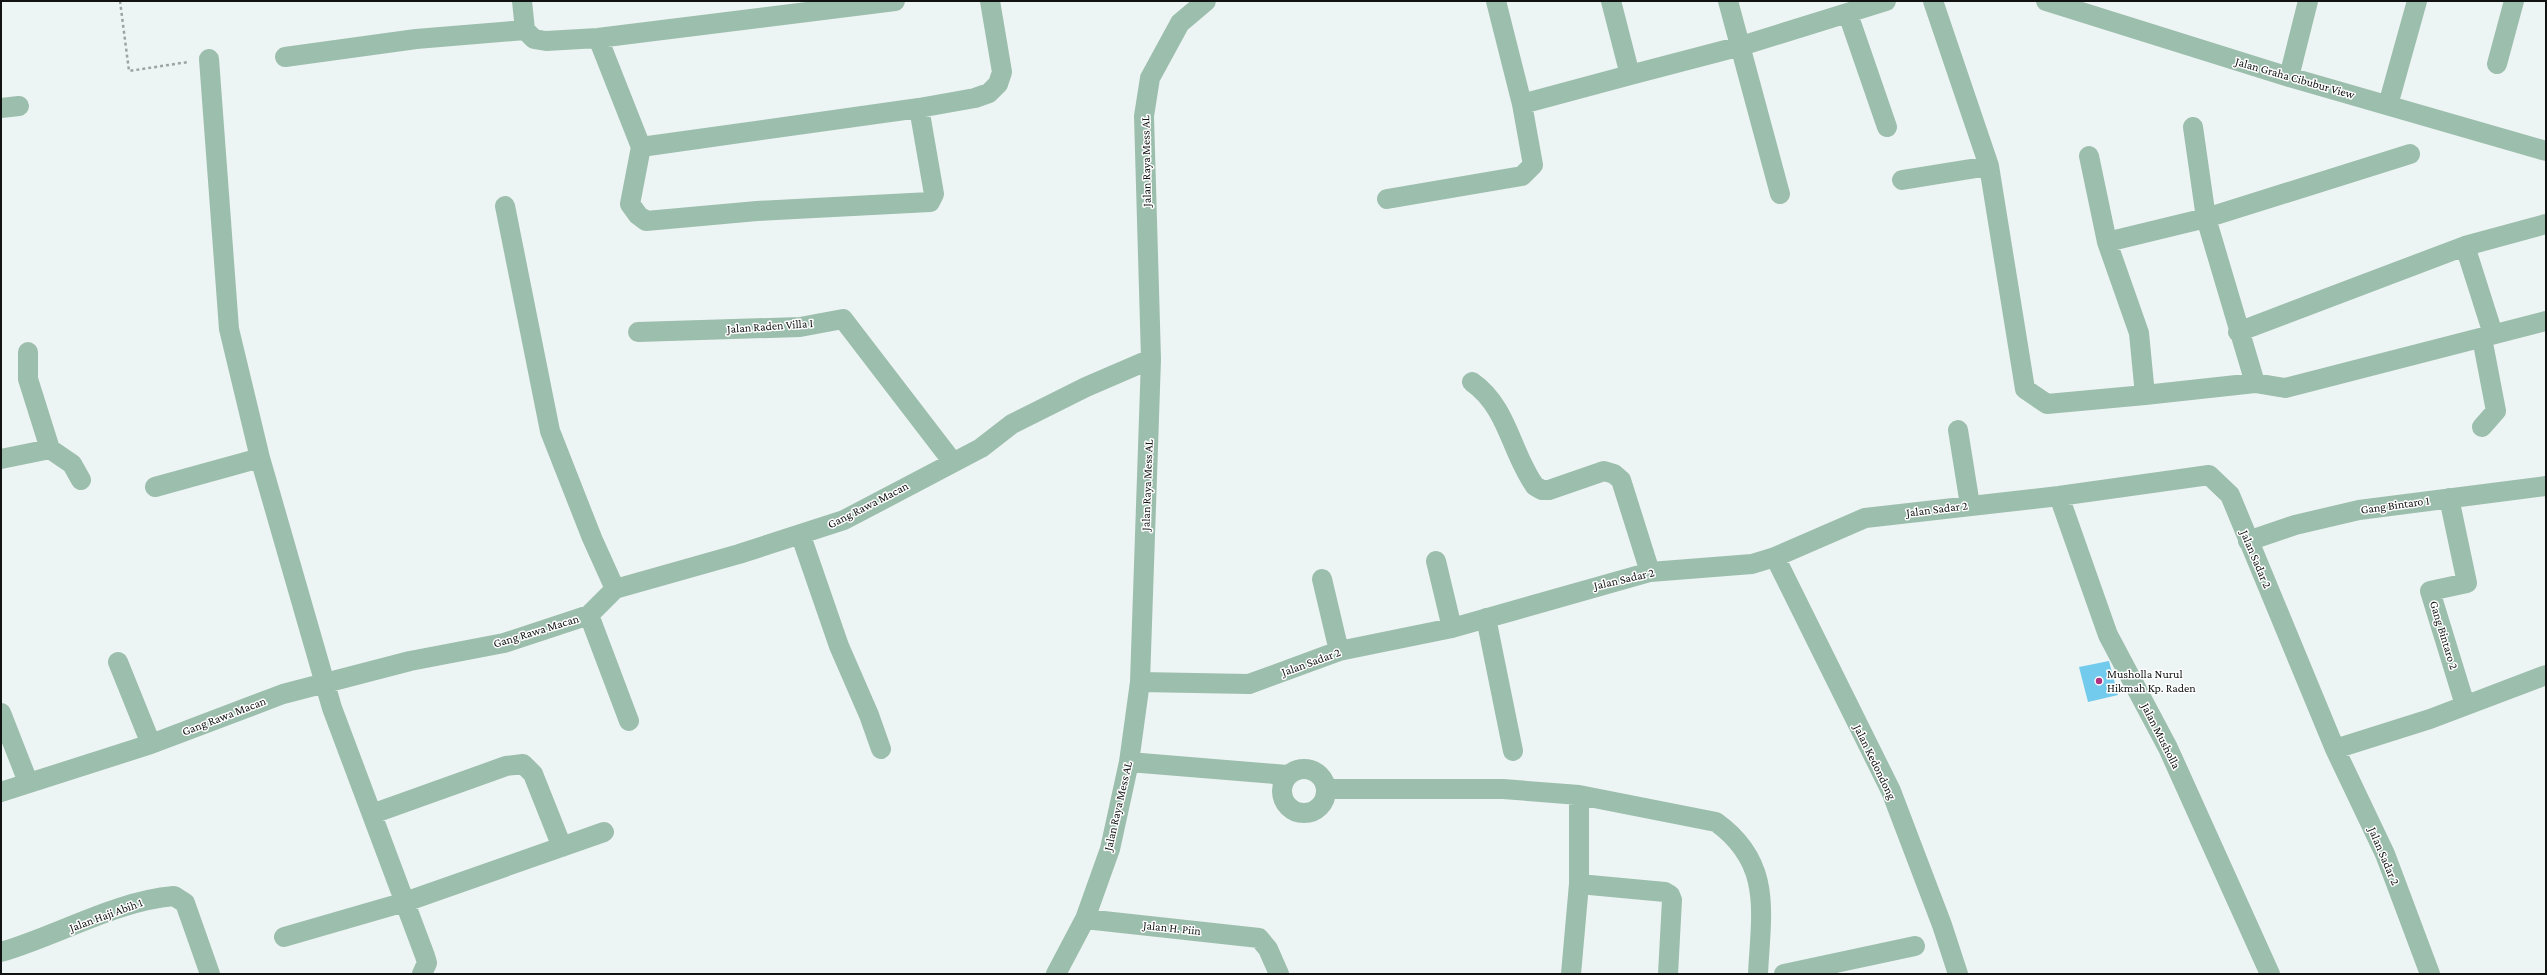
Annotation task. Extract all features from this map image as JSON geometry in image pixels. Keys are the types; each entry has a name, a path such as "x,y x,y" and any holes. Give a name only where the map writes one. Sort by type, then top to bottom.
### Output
{"street":[{"path":"522,1 525,30 534,39 546,42 598,38 895,1"},
{"path":"641,147 920,108 975,98 988,93 998,84 1002,72 990,1"},
{"name":"Jalan Raya Mess AL","path":"1056,974 1085,919 1110,849 1129,762 1140,682 1152,359 1144,116 1150,78 1180,22 1206,1"},
{"path":"1387,199 1522,176 1533,165 1522,104 1496,1"},
{"path":"1611,1 1630,75"},
{"path":"1728,1 1780,194"},
{"path":"1522,104 1741,46 1886,1"},
{"path":"1933,1 1989,166 2025,389 2047,404 2255,383 2285,388 2546,321"},
{"name":"Jalan Graha Cibubur View","path":"2046,1 2289,77 2546,151"},
{"path":"2289,77 2308,1"},
{"path":"2388,105 2417,1"},
{"path":"2497,64 2514,1"},
{"path":"1848,14 1887,127"},
{"path":"285,57 416,39 525,30"},
{"path":"598,38 641,147 630,204 638,215 646,222 757,211 930,202 934,194 920,108"},
{"path":"209,59 229,329 260,458 332,708 427,963 422,974"},
{"path":"2193,127 2206,218 2238,332 2255,383"},
{"path":"2107,242 2206,218 2410,154"},
{"path":"2089,156 2107,242 2139,334 2145,395"},
{"path":"1902,180 1989,166"},
{"path":"504,206 550,432 592,538 615,589"},
{"path":"2238,332 2465,246 2546,224"},
{"path":"2465,246 2487,336 2496,411 2482,427"},
{"name":"Jalan Raden Villa I","path":"638,332 800,326 843,319 952,461"},
{"path":"28,352 28,379 50,449 72,464 81,480"},
{"name":"Gang Rawa Macan","path":"1,792 28,782 151,744 283,694 410,661 504,643 589,615 615,589 801,536 844,520 952,461 981,448 1012,424 1086,387 1152,359"},
{"path":"1472,382 1486,391 1535,486 1542,490 1549,490 1604,471 1614,474 1621,480 1650,572"},
{"path":"1958,430 1970,505"},
{"path":"1,459 50,449"},
{"path":"155,487 260,458"},
{"name":"Jalan Sadar 2","path":"1140,682 1249,684 1339,651 1452,628 1650,572 1752,564 1775,557 1865,518 2060,496 2209,475 2230,495 2335,749 2385,854 2430,974"},
{"name":"Gang Bintaro 1","path":"2248,541 2295,525 2359,510 2546,486"},
{"name":"Jalan Musholla","path":"2060,496 2108,635 2168,748 2270,974"},
{"name":"Gang Bintaro 2","path":"2449,498 2467,583 2430,590 2464,705"},
{"path":"801,536 839,646 869,715 881,749"},
{"name":"Jalan Kedondong","path":"1775,557 1891,790 1942,924 1958,974"},
{"path":"1436,561 1452,628"},
{"path":"1322,579 1339,651"},
{"path":"589,615 628,721"},
{"path":"1486,618 1513,751"},
{"path":"118,662 151,744"},
{"path":"2335,749 2430,719 2546,675"},
{"path":"1,713 28,782"},
{"path":"1129,762 1287,775"},
{"path":"372,814 506,766 523,764 534,774 562,847"},
{"path":"1298,769 1311,769 1322,777 1326,789 1321,806 1314,811 1297,812 1283,800 1282,783 1287,775 1298,769"},
{"path":"1326,789 1503,789 1579,795 1716,822 1728,831 1744,850 1754,866 1762,891 1758,974"},
{"path":"1571,974 1579,884 1579,795"},
{"path":"284,937 405,902 604,832"},
{"path":"1579,884 1665,892 1670,895 1672,900 1668,974"},
{"name":"Jalan Haji Abih 1","path":"1,952 36,942 125,905 155,897 174,896 185,903 210,974"},
{"name":"Jalan H. Piin","path":"1085,919 1259,938 1268,949 1279,974"},
{"path":"1784,974 1915,946"}],"path":[{"path":"120,1 129,72 209,59"}],"building":[{"name":"Musholla Nurul Hikmah Kp. Raden","path":"2109,661 2118,695 2088,702 2079,667"}],"place":[{"name":"Musholla Nurul Hikmah Kp. Raden","path":"2099,681"}]}
